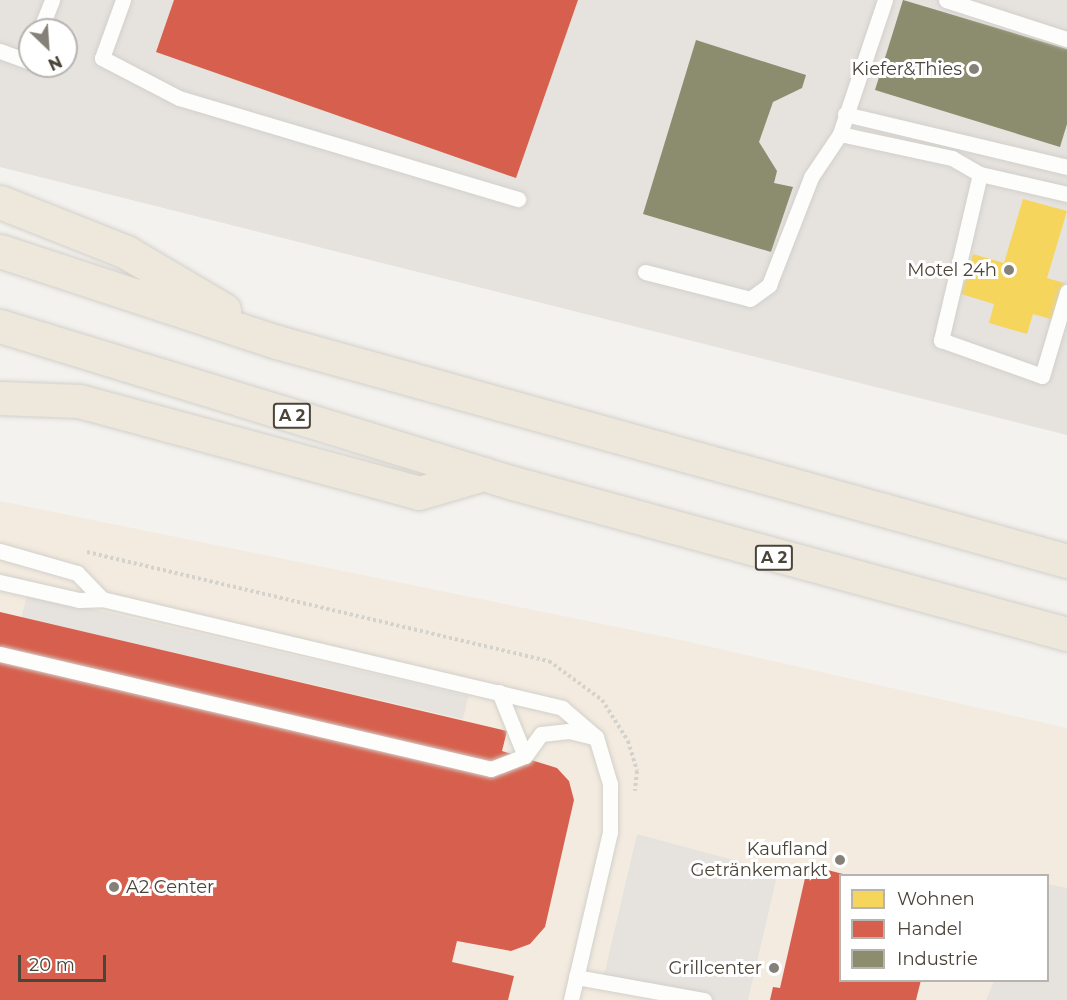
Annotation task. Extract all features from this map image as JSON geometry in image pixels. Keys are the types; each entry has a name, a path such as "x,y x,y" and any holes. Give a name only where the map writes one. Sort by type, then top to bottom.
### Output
{"highway":[{"path":"0,202 126,252 278,342"},
{"path":"0,251 278,342 1067,561"},
{"name":"A 2","path":"0,326 483,474 835,575 1067,634"},
{"path":"0,398 79,401 419,493 483,474"}],"lane":[{"path":"45,18 52,0"},
{"path":"123,0 102,58 179,98 518,199"},
{"path":"645,272 750,299 769,285 811,177 840,134 885,0"},
{"path":"946,0 1067,39"},
{"path":"0,51 18,57"},
{"path":"845,114 1067,166"},
{"path":"840,134 952,158 980,174 1067,194"},
{"path":"980,174 940,340 1042,376 1067,292"},
{"path":"0,551 77,573 102,599"},
{"path":"0,582 19,587 102,599 562,708 596,737 610,784 610,832 571,1000"},
{"path":"0,654 491,769 525,756 541,734 569,731 596,737"},
{"path":"500,692 525,756"},
{"path":"576,977 636,994 704,1000"}],"shaded area":[{"path":"0,0 1067,0 1067,435 0,167"},
{"path":"0,501 681,640 1067,728 1067,1000 0,1000"},
{"path":"27,594 468,696 463,719 22,617"},
{"path":"637,834 778,872 748,1000 661,1000 601,988"},
{"path":"1049,884 1067,888 1067,1000 986,1000 994,982 1049,982"}],"building: Wohnen":[{"name":"Motel 24h","path":"1023,199 1067,211 1047,278 1064,283 1054,320 1033,314 1027,334 989,323 994,304 961,294 973,254 1004,263"}],"building: Handel":[{"path":"174,0 578,0 516,178 156,52"},
{"path":"0,612 507,731 502,751 557,768 569,781 574,800 545,927 530,944 511,951 457,941 452,962 514,976 508,1000 0,1000"},
{"path":"808,865 843,874 839,874 839,982 920,982 916,1000 770,1000 773,987 780,988"}],"building: Industrie":[{"name":"Kiefer&Thies","path":"903,0 1067,49 1067,124 1060,147 875,90"},
{"path":"696,40 806,75 802,88 773,102 759,142 777,171 774,183 793,187 771,252 643,214"}],"place":[{"name":"Kiefer&Thies","path":"974,69"},
{"name":"Motel 24h","path":"1009,270"},
{"name":"Kaufland Getränkemarkt","path":"840,860"},
{"name":"A2 Center","path":"114,887"},
{"name":"Grillcenter","path":"774,968"}]}
